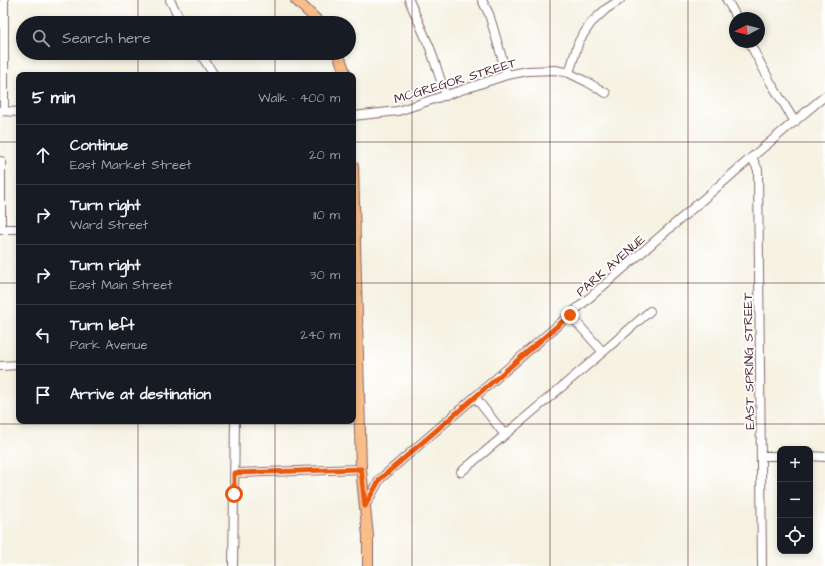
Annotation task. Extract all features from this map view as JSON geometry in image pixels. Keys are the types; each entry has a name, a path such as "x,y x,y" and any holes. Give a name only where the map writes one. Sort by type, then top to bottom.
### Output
{"main road":[{"path":"296,0 313,16"},
{"path":"341,60 345,72"},
{"path":"356,298 361,469 368,536 368,566"}],"street":[{"path":"4,0 2,27 2,111 16,112"},
{"path":"170,0 178,16"},
{"path":"408,0 430,48 446,96"},
{"path":"482,0 489,14 507,75"},
{"path":"569,73 579,41 591,23 606,9 620,0"},
{"path":"727,0 734,12"},
{"path":"752,48 771,83 795,122"},
{"path":"204,60 212,72"},
{"name":"MCGREGOR STREET","path":"356,116 398,111 507,75 528,71 555,70 569,73 606,94"},
{"name":"PARK AVENUE","path":"365,506 380,479 752,157 825,96"},
{"name":"EAST SPRING STREET","path":"752,157 758,170 762,566"},
{"path":"1,161 1,229 16,229"},
{"path":"461,472 650,311"},
{"path":"570,315 603,352"},
{"path":"0,366 16,366"},
{"path":"475,397 505,435"},
{"path":"233,566 235,424"},
{"path":"762,456 777,456"},
{"path":"813,456 825,457"},
{"path":"234,473 361,469"}],"route":[{"path":"234,494 234,473 361,469 365,506 380,479 570,315"}]}
